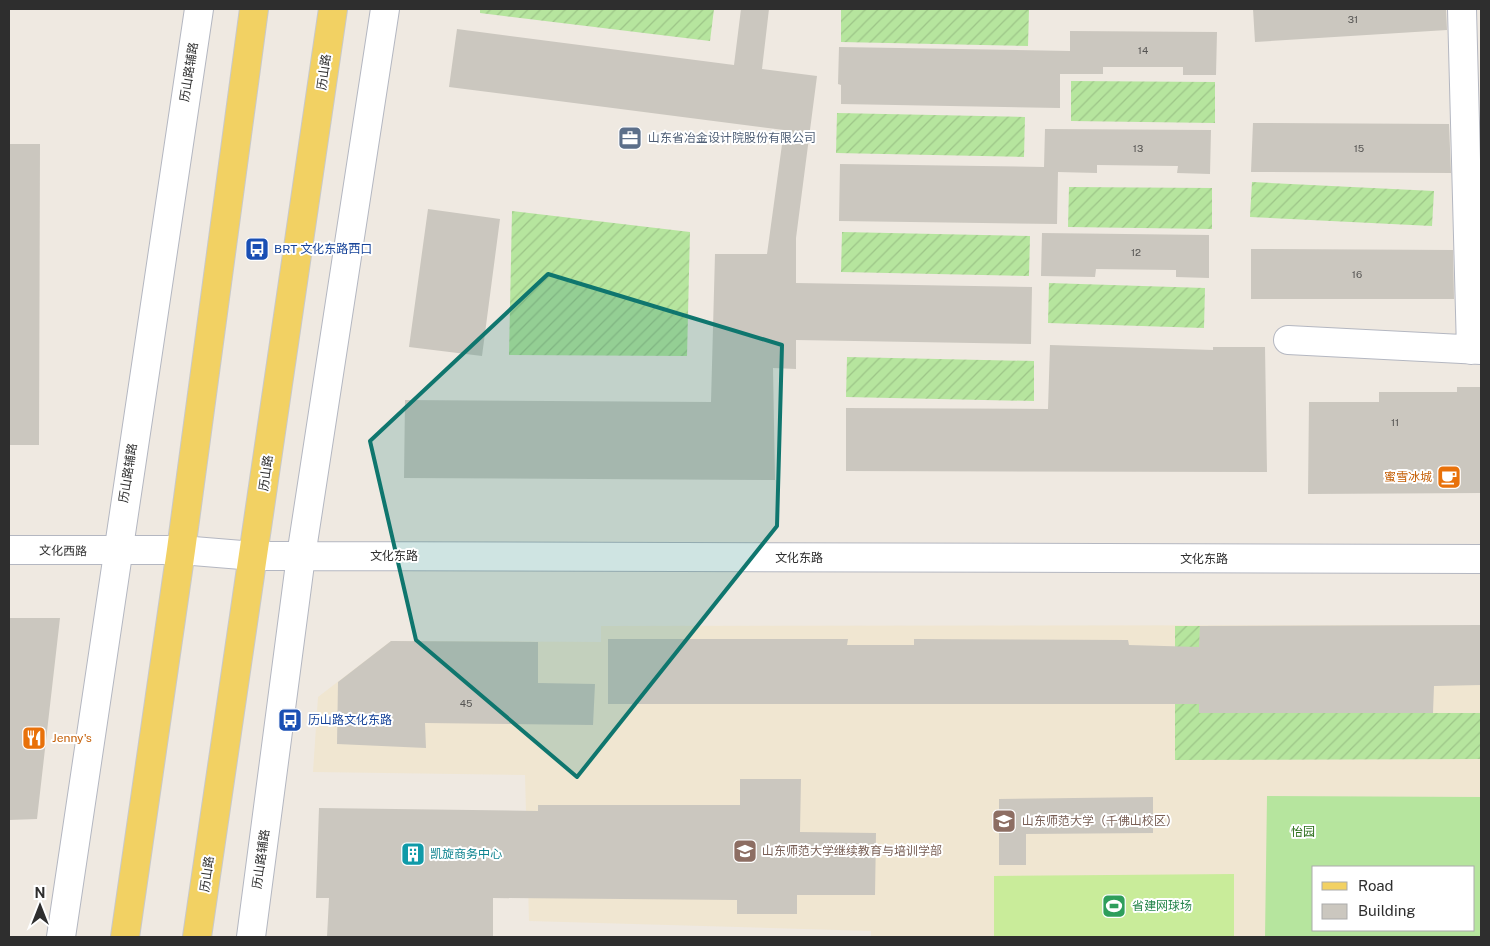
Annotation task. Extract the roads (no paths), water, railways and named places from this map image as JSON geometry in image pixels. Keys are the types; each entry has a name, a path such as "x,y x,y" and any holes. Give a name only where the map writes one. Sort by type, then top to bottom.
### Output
{"main road":[{"path":"125,937 181,550 254,9"},
{"name":"历山路","path":"197,937 333,9"}],"street":[{"name":"历山路辅路","path":"61,937 199,9"},
{"name":"历山路辅路","path":"250,937 301,556 385,9"},
{"path":"1288,340 1476,350 1462,9"},
{"name":"文化西路","path":"9,550 117,552"},
{"name":"文化东路","path":"117,552 181,550 254,556 1481,559"}],"place":[{"name":"山东省冶金设计院股份有限公司","path":"630,138"},
{"name":"BRT 文化东路西口","path":"257,249"},
{"name":"蜜雪冰城","path":"1449,477"},
{"name":"历山路文化东路","path":"290,720"},
{"name":"Jenny's","path":"34,738"},
{"name":"山东师范大学（千佛山校区）","path":"1004,821"},
{"name":"山东师范大学继续教育与培训学部","path":"745,851"},
{"name":"凯旋商务中心","path":"413,854"},
{"name":"省建网球场","path":"1114,906"}],"park label":[{"name":"怡园","path":"1303,832"}]}
